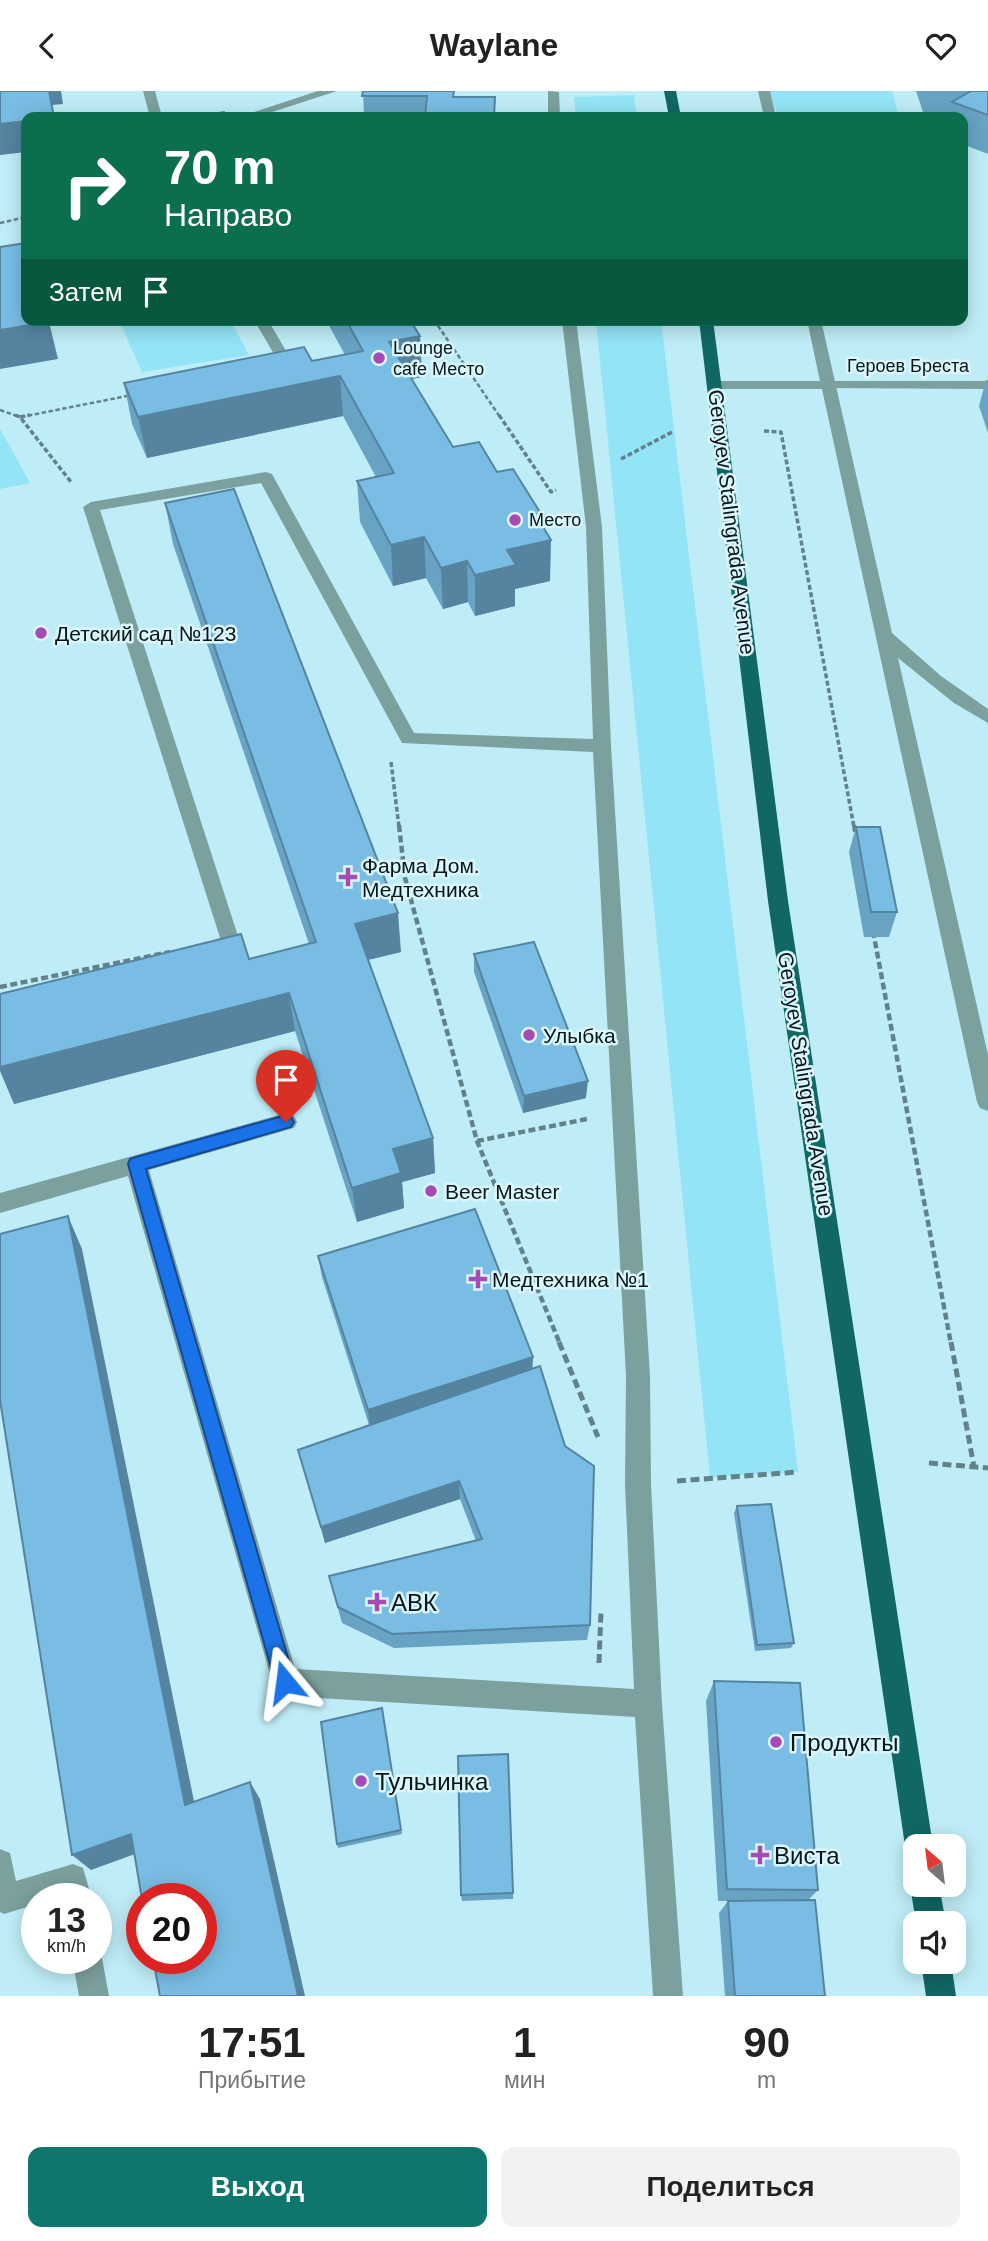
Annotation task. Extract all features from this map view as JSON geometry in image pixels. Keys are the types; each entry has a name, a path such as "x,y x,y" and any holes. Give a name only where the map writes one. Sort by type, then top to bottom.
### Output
{"main road":[{"path":"670,91 674,112"},
{"name":"Geroyev Stalingrada Avenue","path":"707,326 778,901 917,1834"},
{"path":"938,1974 941,1996"}],"street":[{"path":"149,91 154,112"},
{"path":"261,112 331,91"},
{"path":"543,91 558,91"},
{"path":"764,91 769,112"},
{"path":"552,92 554,112"},
{"path":"264,326 286,363"},
{"path":"570,326 594,527 602,747 638,1376 638,1484 648,1704 668,1996"},
{"path":"815,326 988,1103"},
{"name":"Героев Бреста","path":"715,385 988,385"},
{"path":"229,939 91,507 266,477 408,739 602,747"},
{"path":"886,637 940,685 988,717"},
{"path":"0,1203 286,1122"},
{"path":"136,1164 285,1682 648,1704"},
{"path":"0,1863 4,1899 21,1894"},
{"path":"57,1883 73,1878 74,1883"},
{"path":"90,1974 94,1996"}],"path":[{"path":"0,223 21,218"},
{"path":"438,326 551,492"},
{"path":"0,410 20,417 140,393"},
{"path":"20,417 91,507"},
{"path":"764,431 781,432 858,849"},
{"path":"390,756 405,878 477,1141 600,1442"},
{"path":"871,917 974,1467"},
{"path":"0,987 229,939"},
{"path":"477,1141 593,1117"},
{"path":"929,1464 988,1468"},
{"path":"638,1484 798,1472"},
{"path":"599,1664 601,1608"}],"shaded area":[{"path":"768,91 892,91 898,112 777,112"},
{"path":"634,95 636,112 576,112 574,97"},
{"path":"122,326 233,326 249,355 142,372"},
{"path":"597,326 662,326 798,1472 710,1477"},
{"path":"0,429 30,483 0,489"}],"building":[{"path":"0,91 49,91 53,112 21,112 21,122 0,124"},
{"path":"363,91 454,91 453,97 495,97 494,112 425,112 427,96 362,96"},
{"path":"971,91 988,91 988,115 952,102"},
{"path":"21,244 21,326 24,326 0,330 0,247"},
{"path":"349,326 414,326 420,336 389,342 453,447 479,442 497,472 513,469 543,517 538,519 551,540 507,550 516,565 475,575 467,561 441,568 424,537 391,545 357,481 394,473 340,376 138,417 124,383 304,347 312,361 363,351"},
{"path":"234,489 398,913 355,924 433,1138 393,1149 401,1173 352,1188 289,993 0,1067 0,994 241,934 249,959 316,942 165,503"},
{"path":"856,827 880,827 897,912 871,912"},
{"name":"Улыбка","path":"534,942 588,1081 524,1096 474,954"},
{"path":"475,1209 533,1357 368,1410 318,1256"},
{"path":"68,1216 185,1805 250,1782 298,1996 160,1996 156,1974 217,1974 217,1883 139,1883 131,1834 72,1855 0,1400 0,1234"},
{"path":"540,1366 565,1446 594,1466 590,1625 392,1634 338,1607 329,1576 482,1539 459,1481 321,1527 298,1450"},
{"path":"771,1504 794,1643 757,1645 737,1506"},
{"path":"714,1681 800,1683 818,1890 727,1889"},
{"name":"Тульчинка","path":"382,1708 401,1830 337,1844 321,1722"},
{"path":"508,1754 513,1893 461,1895 458,1756"},
{"path":"815,1900 825,1996 735,1996 728,1901"}],"place":[{"name":"Lounge cafe Место","path":"379,358"},
{"name":"Место","path":"515,520"},
{"name":"Детский сад №123","path":"41,633"},
{"name":"Фарма Дом. Медтехника","path":"348,877"},
{"name":"Улыбка","path":"529,1035"},
{"name":"Beer Master","path":"431,1191"},
{"name":"Медтехника №1","path":"478,1279"},
{"name":"АВК","path":"377,1602"},
{"name":"Продукты","path":"776,1742"},
{"name":"Тульчинка","path":"361,1781"},
{"name":"Виста","path":"760,1855"}],"route":[{"path":"285,1682 136,1164 286,1122"}]}
